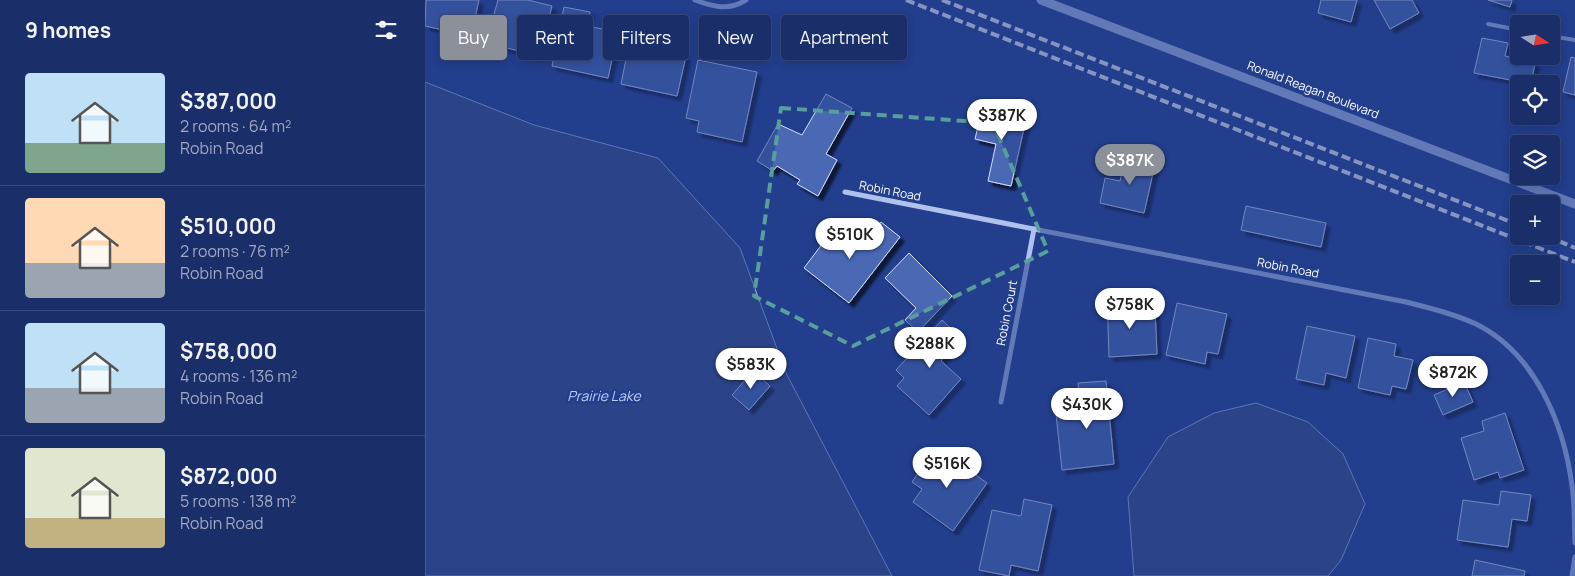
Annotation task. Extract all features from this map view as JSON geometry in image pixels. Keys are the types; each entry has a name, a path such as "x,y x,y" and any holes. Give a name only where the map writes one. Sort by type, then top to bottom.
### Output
{"street":[{"path":"695,0 715,8 734,8 746,0"},
{"name":"Ronald Reagan Boulevard","path":"1041,0 1575,204"},
{"name":"Robin Road","path":"845,192 1407,302 1444,312 1477,325 1511,349 1537,380 1558,425 1572,485 1575,543"},
{"name":"Robin Court","path":"1001,402 1034,229"},
{"path":"1572,576 1575,558"}],"lane":[{"path":"1488,24 1510,28"},
{"path":"1560,38 1575,40"}],"highlighted area":[{"path":"781,108 993,123 1048,251 853,346 754,296"}],"water":[{"name":"Prairie Lake","path":"425,82 534,125 658,158 740,248 786,373 892,576 425,576"},
{"path":"1256,403 1308,422 1343,454 1365,504 1341,560 1328,576 1134,576 1128,497 1168,437 1214,413"}],"building":[{"path":"426,0 479,0 476,15 440,15 440,29 425,26"},
{"path":"498,0 528,0 552,6 550,15 517,15 517,50 507,48 507,15 494,15"},
{"path":"1321,0 1357,0 1351,22 1318,13"},
{"path":"1374,0 1412,0 1419,13 1390,29"},
{"path":"1488,0 1512,0 1510,7"},
{"path":"564,7 590,12 589,15 562,15"},
{"path":"593,27 603,29 603,60 612,60 608,78 552,66 553,60 593,60"},
{"path":"1482,38 1508,43 1505,56 1510,57 1510,65 1535,65 1533,75 1510,75 1510,80 1474,73"},
{"path":"1571,57 1575,58 1575,95 1563,92"},
{"path":"626,60 685,60 677,96 621,84"},
{"path":"698,60 757,72 742,142 697,132 699,121 686,118"},
{"path":"826,94 852,108 826,154 837,160 818,196 797,184 800,180 777,166 773,171 757,161 778,124 802,135"},
{"path":"983,105 1027,115 1011,186 988,181 996,144 975,139"},
{"path":"1125,157 1155,164 1144,213 1100,203 1105,178 1120,181"},
{"path":"1246,206 1326,223 1321,247 1241,230"},
{"path":"881,222 900,237 849,303 804,268 835,227 861,247"},
{"path":"909,253 952,296 918,332 905,320 916,308 885,278"},
{"path":"1124,295 1124,311 1155,310 1157,354 1109,357 1107,296"},
{"path":"1177,303 1227,314 1218,354 1207,352 1205,364 1166,355"},
{"path":"942,320 962,339 941,361 961,379 929,415 897,386 904,378 896,370"},
{"path":"1307,326 1355,336 1346,378 1326,373 1324,385 1296,379"},
{"path":"1368,338 1396,344 1394,356 1413,360 1406,389 1392,386 1390,395 1358,388"},
{"path":"753,371 770,386 749,410 732,395"},
{"path":"1106,381 1114,464 1062,470 1056,414 1081,411 1078,383"},
{"path":"1464,382 1473,402 1443,415 1434,395"},
{"path":"1505,413 1524,470 1500,478 1498,472 1474,480 1461,438 1484,431 1482,421"},
{"path":"936,447 987,483 953,531 913,502 922,489 912,482"},
{"path":"1501,491 1531,495 1527,521 1512,519 1508,547 1457,540 1463,500 1499,505"},
{"path":"1024,499 1052,505 1038,571 1011,565 1009,576 979,570 992,510 1021,516"},
{"path":"1475,560 1525,571 1524,576 1472,576"}],"railway":[{"path":"906,0 1575,262"},
{"path":"942,0 1510,221"},
{"path":"1560,242 1575,248"}]}
